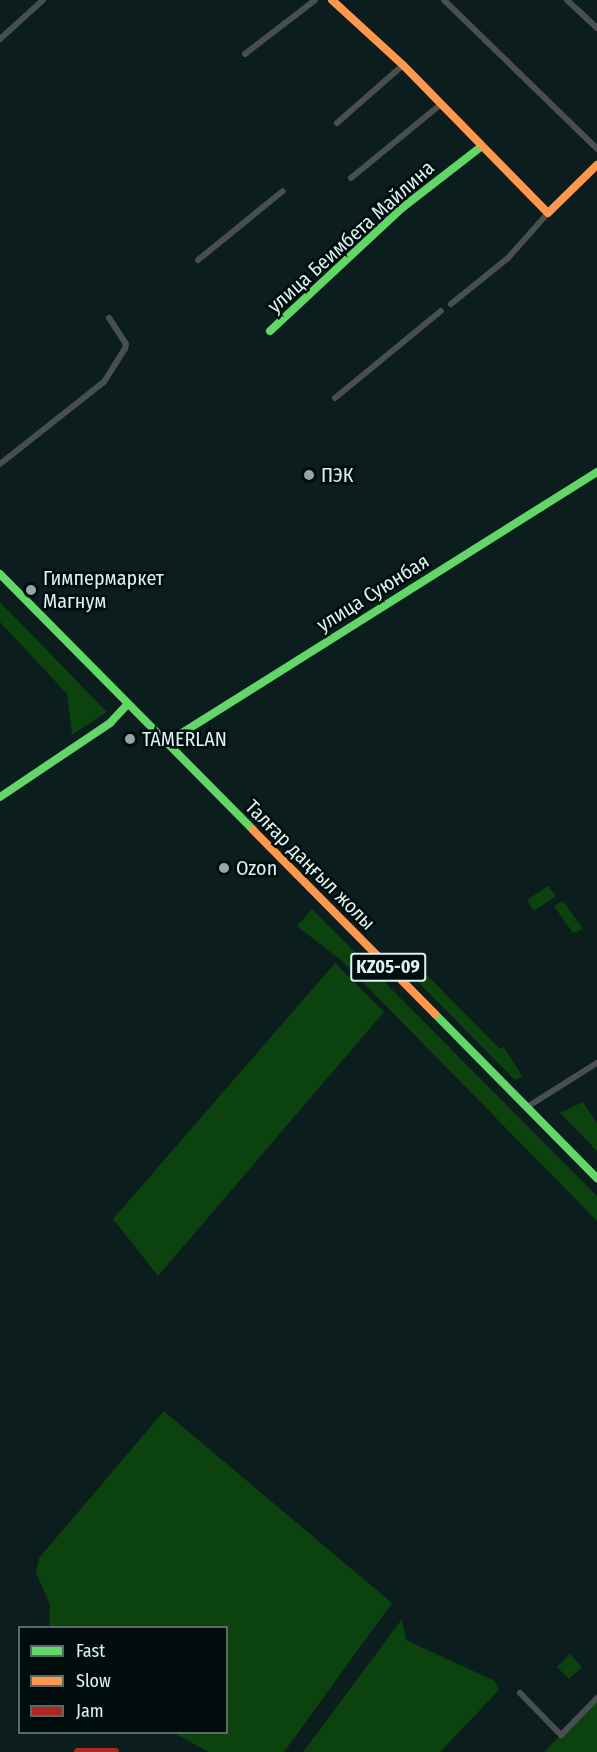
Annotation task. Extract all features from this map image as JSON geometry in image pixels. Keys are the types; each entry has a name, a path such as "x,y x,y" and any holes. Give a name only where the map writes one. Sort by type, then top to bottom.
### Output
{"street":[{"path":"0,39 43,0"},
{"path":"245,54 315,0"},
{"path":"332,0 403,65 548,213"},
{"path":"444,0 597,149"},
{"path":"567,0 597,28"},
{"path":"337,123 403,65"},
{"path":"351,178 441,104"},
{"name":"улица Беимбета Майлина","path":"270,331 402,208 482,146"},
{"path":"451,304 508,258 548,213 597,165"},
{"path":"198,260 284,191"},
{"path":"335,398 441,312"},
{"path":"0,464 104,382 124,354 126,344 109,318"},
{"name":"улица Суюнбая","path":"166,743 597,472"},
{"name":"Талғар даңғыл жолы","path":"0,574 597,1178"},
{"path":"0,797 110,723 128,704"},
{"path":"527,1107 597,1064"},
{"path":"520,1693 561,1735 597,1698"},
{"path":"78,1752 96,1750 115,1752"}],"green space":[{"path":"0,602 107,712 72,735 67,694 0,622"},
{"path":"548,886 556,896 534,911 527,900"},
{"path":"563,901 583,929 573,933 554,906"},
{"path":"312,909 597,1196 597,1221 342,961 297,926"},
{"path":"335,963 384,1012 158,1276 113,1219"},
{"path":"422,970 500,1049 504,1047 522,1076 515,1080 413,977"},
{"path":"583,1102 597,1123 597,1151 560,1113"},
{"path":"164,1411 392,1603 284,1752 209,1752 176,1734 228,1734 228,1626 49,1626 50,1605 36,1572 39,1558"},
{"path":"402,1619 406,1640 495,1681 499,1690 440,1752 303,1752"},
{"path":"570,1654 582,1667 569,1679 557,1667"},
{"path":"597,1698 597,1752 544,1752 561,1735"}],"traffic: fast":[{"path":"270,331 402,208 482,146"},
{"path":"166,743 597,472"},
{"path":"0,574 253,830"},
{"path":"0,797 110,723 128,704"},
{"path":"435,1014 597,1178"}],"traffic: slow":[{"path":"332,0 403,65 548,213 597,165"},
{"path":"253,830 435,1014"}],"traffic: jam":[{"path":"78,1752 115,1752"}],"place":[{"name":"ПЭК","path":"309,475"},
{"name":"Гимпермаркет Магнум","path":"31,590"},
{"name":"TAMERLAN","path":"130,739"},
{"name":"Ozon","path":"224,868"}]}
